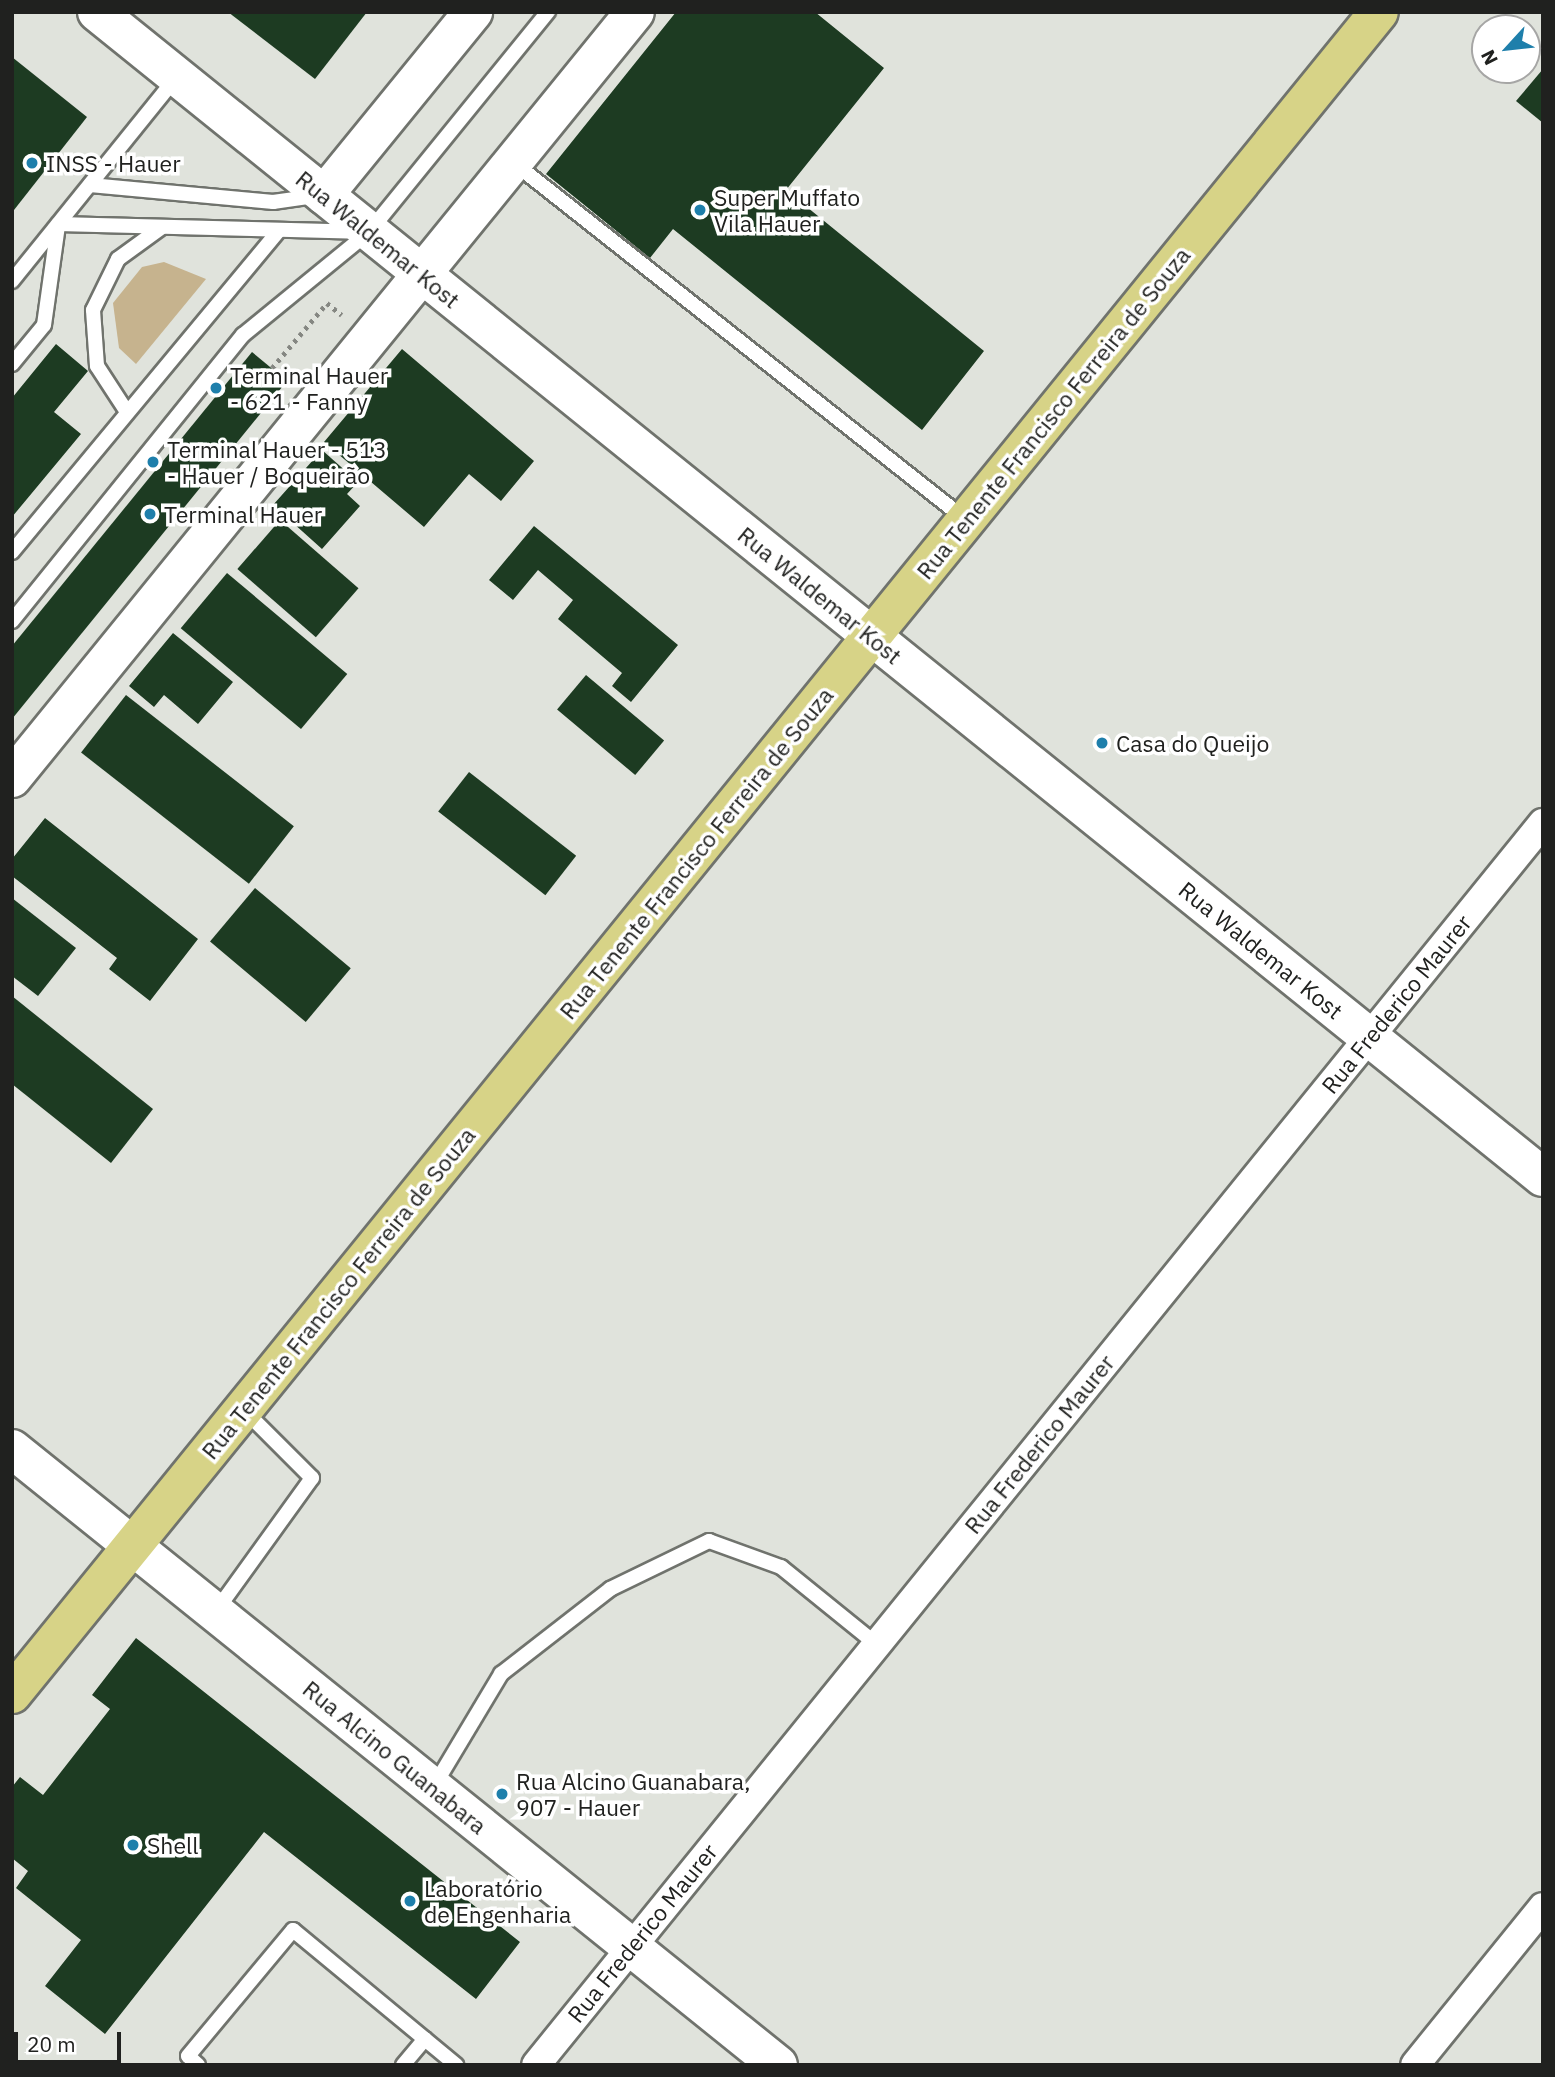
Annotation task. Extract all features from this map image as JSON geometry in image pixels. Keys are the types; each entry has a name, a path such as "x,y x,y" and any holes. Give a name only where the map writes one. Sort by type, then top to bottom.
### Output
{"main road":[{"name":"Rua Tenente Francisco Ferreira de Souza","path":"12,1694 1379,12"}],"street":[{"name":"Rua Waldemar Kost","path":"97,12 1543,1177"},
{"path":"324,195 473,12"},
{"path":"12,778 635,12"},
{"name":"Rua Frederico Maurer","path":"536,2065 1543,823"},
{"name":"Rua Alcino Guanabara","path":"12,1449 778,2065"},
{"path":"1415,2065 1543,1908"}],"lane":[{"path":"12,621 243,335 369,232 548,12"},
{"path":"12,281 177,77"},
{"path":"513,162 966,520"},
{"path":"90,185 273,202 324,195"},
{"path":"58,224 369,232"},
{"path":"12,364 44,325 58,224"},
{"path":"127,412 97,366 93,310 118,259 163,227"},
{"path":"12,552 279,230"},
{"path":"215,1612 313,1478 243,1409"},
{"path":"433,1788 501,1674 610,1589 709,1541 781,1567 876,1644"},
{"path":"198,2065 188,2056 293,1930 456,2065"},
{"path":"403,2065 425,2039"}],"path":[{"path":"272,368 327,303 370,339"}],"shaded area":[{"path":"164,262 206,279 136,364 119,348 113,303 142,267"}],"building":[{"path":"228,12 367,12 315,79"},
{"name":"Super Muffato Vila Hauer","path":"676,12 815,12 884,68 786,190 984,351 922,430 673,229 650,258 546,174"},
{"name":"INSS - Hauer","path":"12,57 87,117 14,210 12,208"},
{"path":"1543,69 1543,123 1516,101 1530,84 1541,84"},
{"path":"56,344 88,371 54,412 81,434 12,517 12,398"},
{"path":"402,349 534,461 501,501 469,474 424,527 324,442"},
{"name":"Terminal Hauer","path":"252,352 287,381 12,719 12,646"},
{"path":"322,450 358,482 347,494 360,506 322,549 273,505"},
{"path":"280,520 358,588 316,637 237,569"},
{"path":"534,526 678,645 631,702 612,686 622,673 558,619 573,600 538,570 513,600 489,580"},
{"path":"227,573 347,674 301,729 181,628"},
{"path":"173,633 233,682 198,724 164,695 154,707 129,686"},
{"path":"586,675 664,741 635,775 557,709"},
{"path":"126,695 294,826 249,884 81,753"},
{"path":"469,772 576,856 545,895 438,811"},
{"path":"45,818 198,939 150,1001 109,969 117,958 12,876 12,859"},
{"path":"255,888 351,968 306,1022 210,942"},
{"path":"12,898 76,948 38,996 12,976"},
{"path":"12,996 153,1109 111,1163 12,1084"},
{"name":"Shell","path":"136,1638 520,1942 476,1999 264,1832 105,2034 45,1986 81,1940 16,1888 28,1871 12,1858 12,1787 20,1777 43,1795 110,1709 92,1695"}],"place":[{"name":"INSS - Hauer","path":"32,163"},
{"name":"Super Muffato Vila Hauer","path":"700,210"},
{"name":"Terminal Hauer - 621 - Fanny","path":"216,388"},
{"name":"Terminal Hauer - 513 - Hauer / Boqueirão","path":"153,462"},
{"name":"Terminal Hauer","path":"150,514"},
{"name":"Casa do Queijo","path":"1102,743"},
{"name":"Rua Alcino Guanabara, 907 - Hauer","path":"502,1794"},
{"name":"Shell","path":"133,1845"},
{"name":"Laboratório de Engenharia","path":"410,1901"}]}
